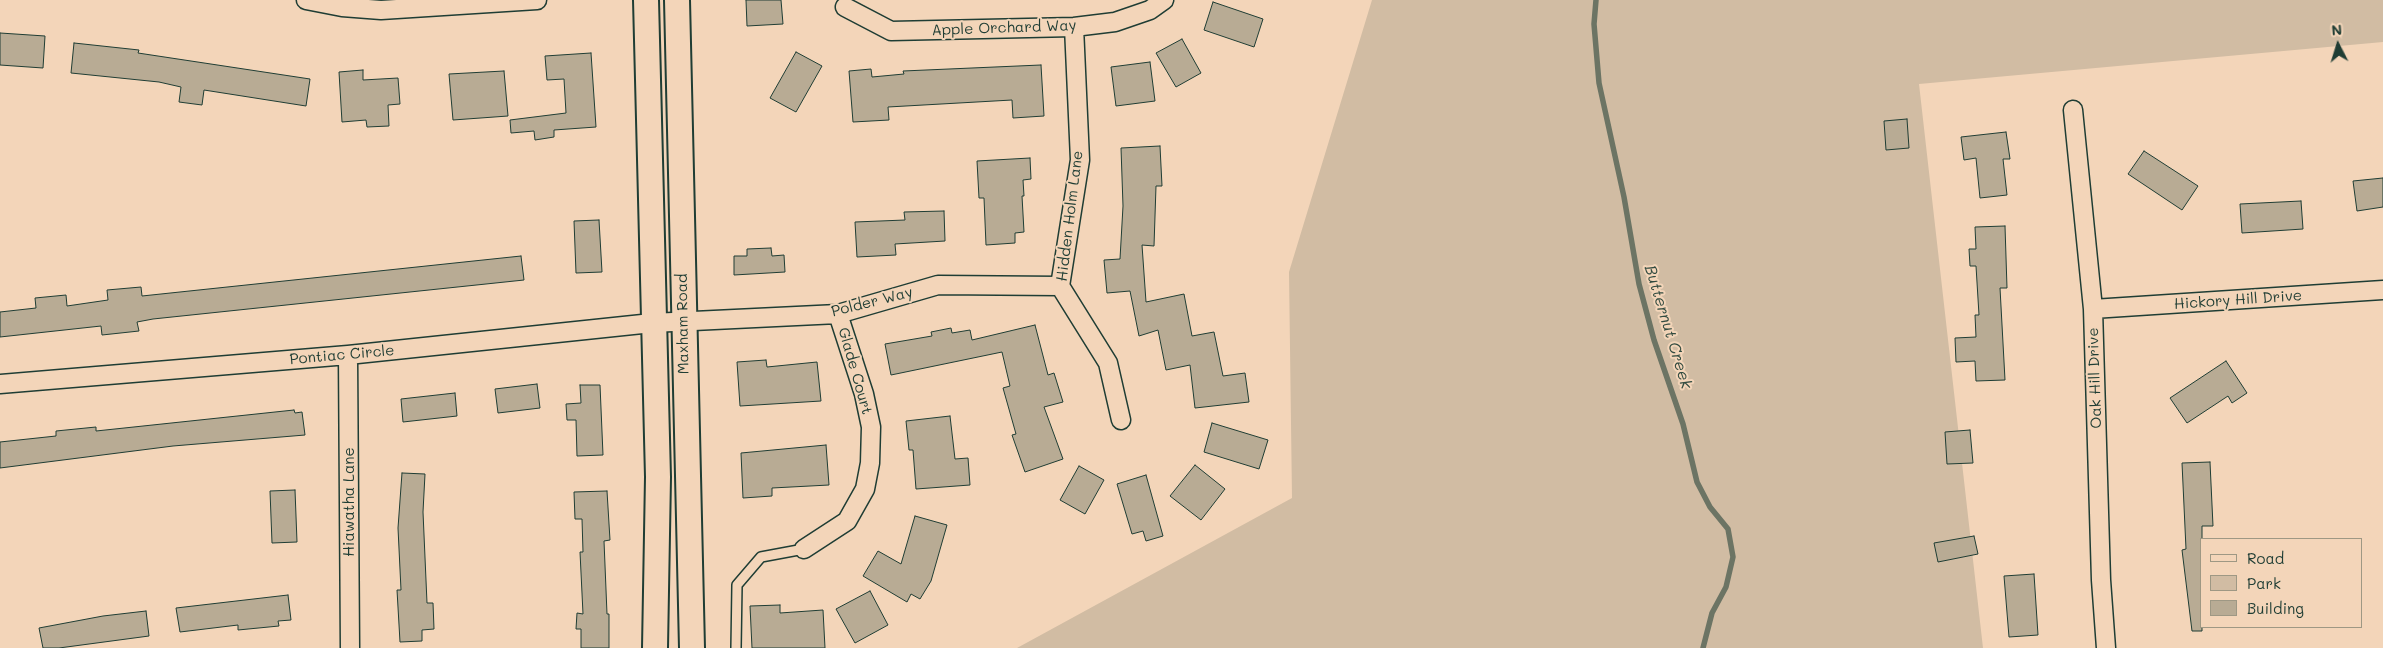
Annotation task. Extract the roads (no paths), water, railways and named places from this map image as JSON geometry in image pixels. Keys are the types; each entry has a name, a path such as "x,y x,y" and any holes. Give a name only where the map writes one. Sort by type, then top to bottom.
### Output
{"main road":[{"name":"Maxham Road","path":"646,0 652,323 658,477 655,648"},
{"name":"Maxham Road","path":"677,0 692,648"}],"street":[{"path":"306,0 342,7 381,10 537,0"},
{"name":"Apple Orchard Way","path":"845,7 891,31 1074,27 1115,22 1150,10 1164,0"},
{"name":"Hidden Holm Lane","path":"1074,27 1080,160 1060,286 1108,363 1121,420"},
{"name":"Oak Hill Drive","path":"2073,110 2093,309 2101,580 2106,648"},
{"name":"Polder Way","path":"683,321 838,314 938,285 1060,286"},
{"name":"Hickory Hill Drive","path":"2093,309 2383,290"},
{"name":"Glade Court","path":"804,550 847,520 865,488 870,463 871,427 864,394 838,314"},
{"name":"Pontiac Circle","path":"0,384 348,355 683,321"},
{"name":"Hiawatha Lane","path":"348,355 350,648"}],"lane":[{"path":"736,648 737,585 761,557 804,550"}],"waterway":[{"name":"Butternut Creek","path":"1596,0 1594,24 1599,83 1624,197 1639,284 1654,340 1683,424 1697,482 1710,507 1728,529 1733,557 1726,587 1712,613 1703,648"}]}
